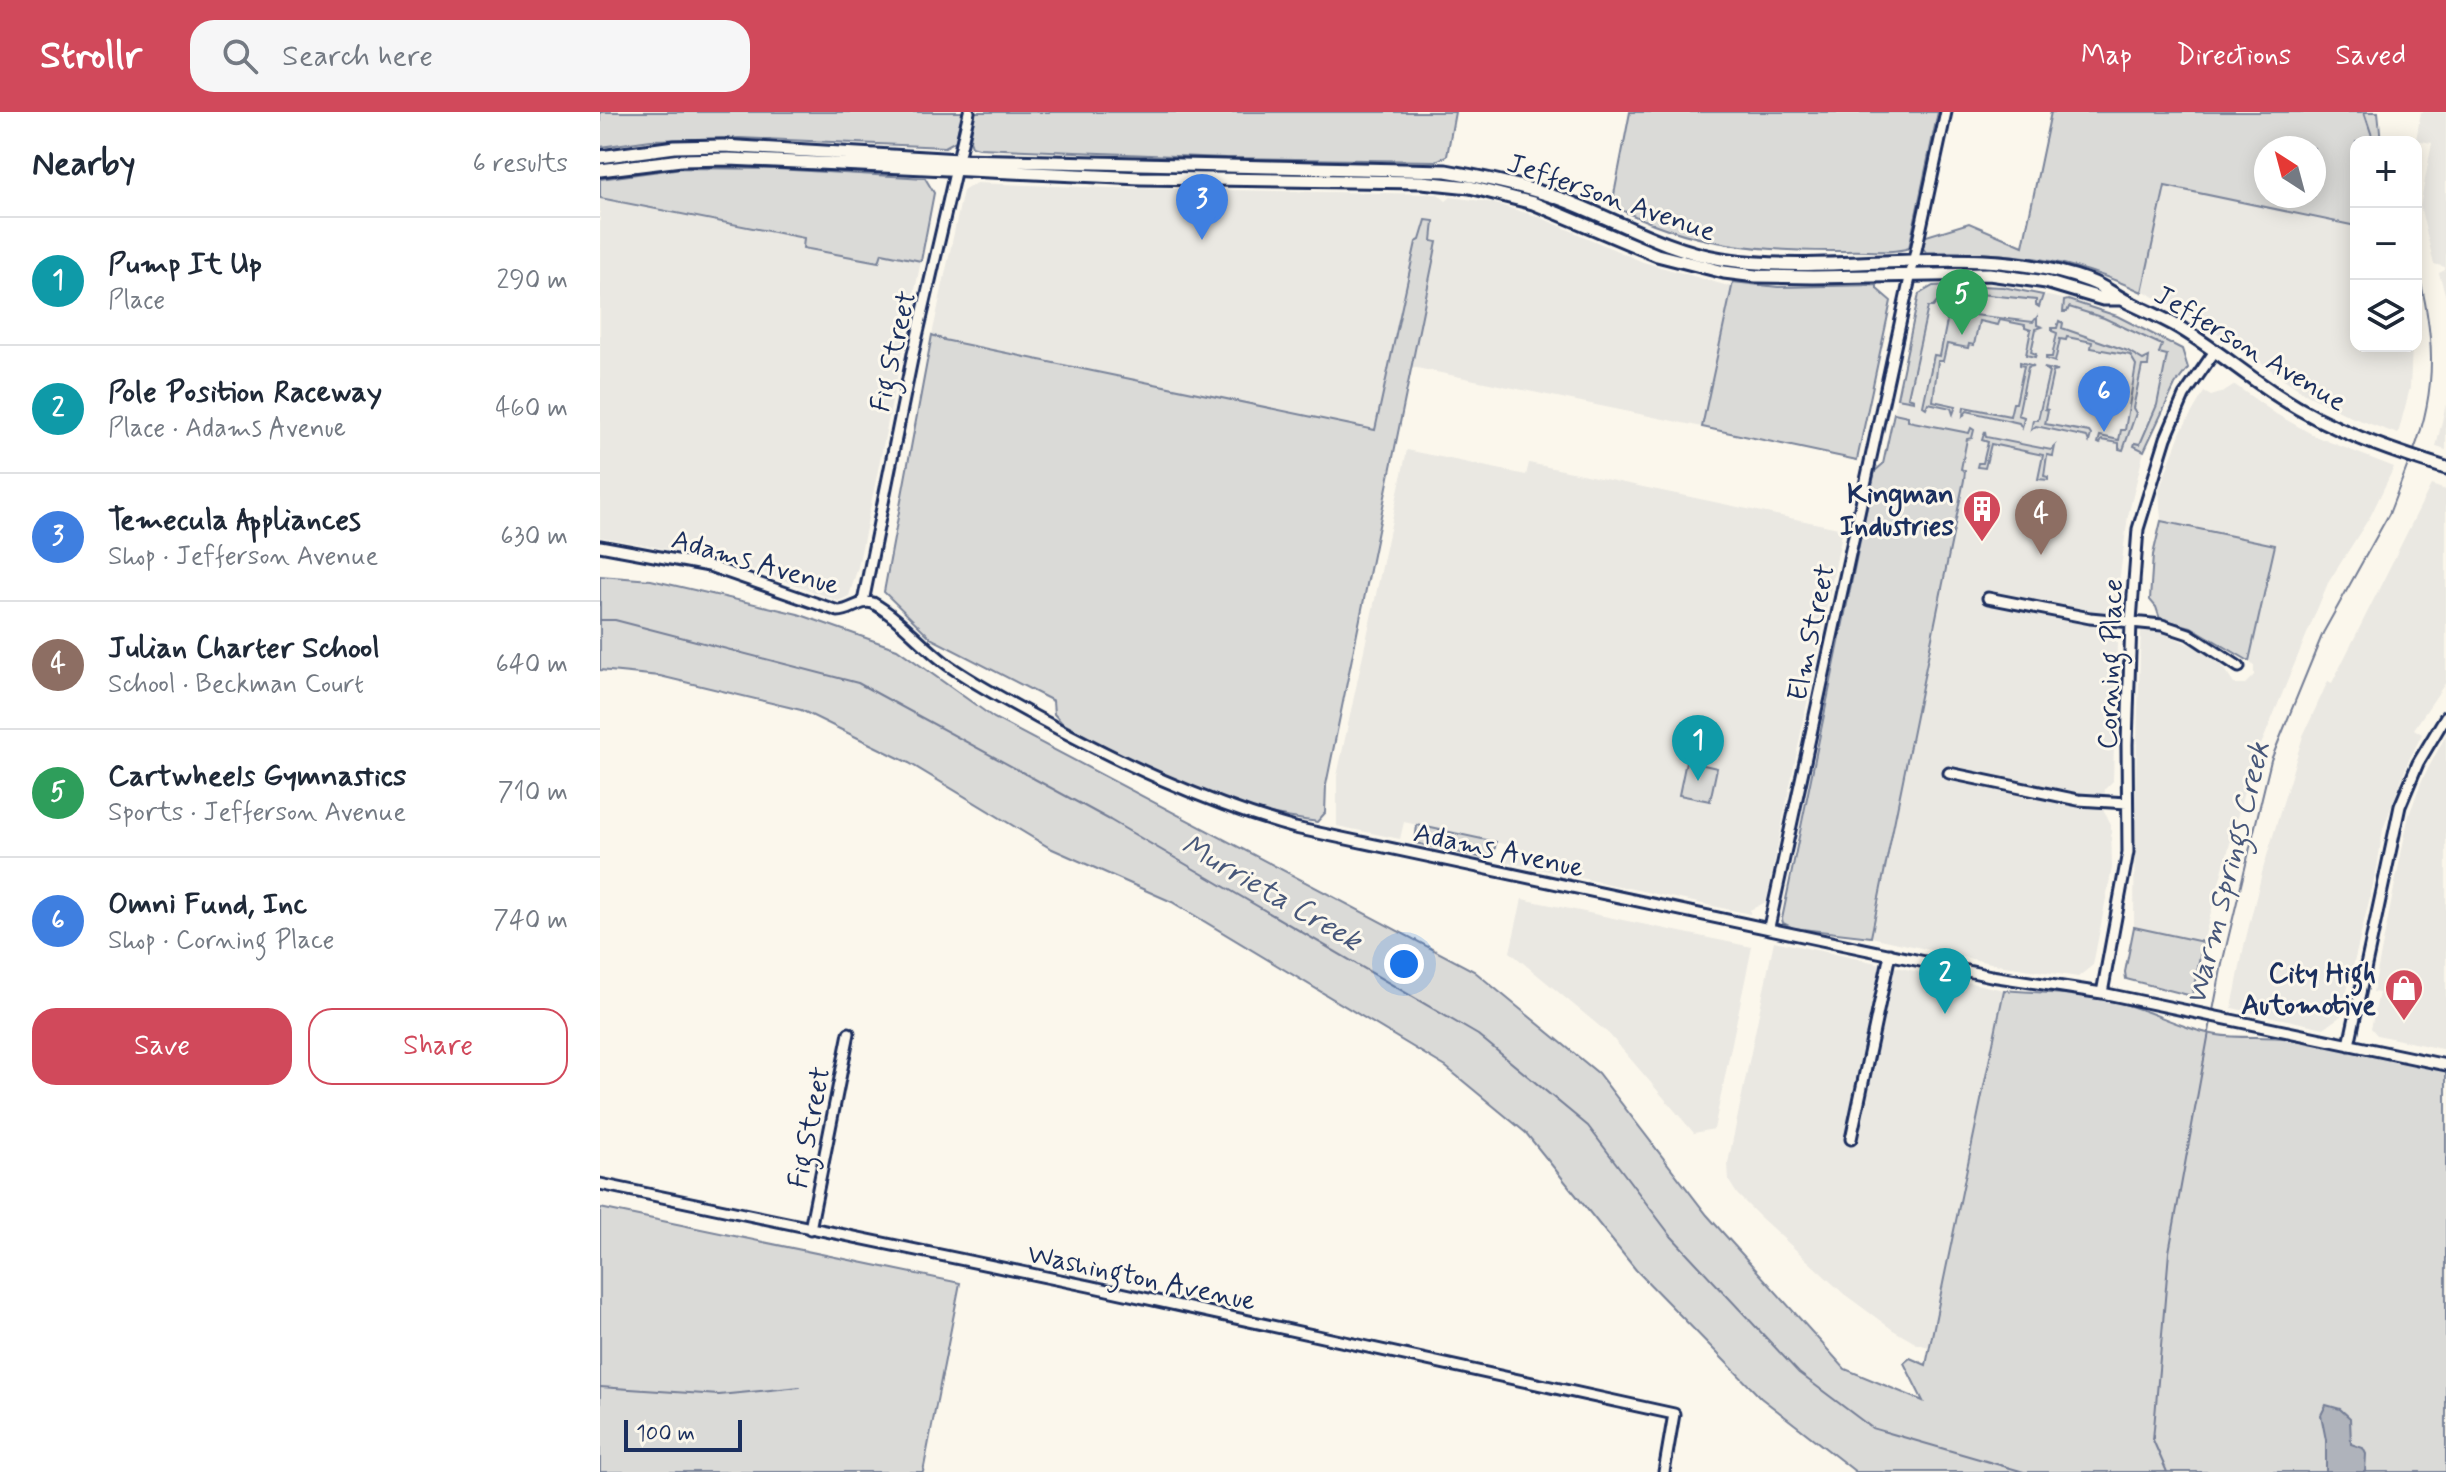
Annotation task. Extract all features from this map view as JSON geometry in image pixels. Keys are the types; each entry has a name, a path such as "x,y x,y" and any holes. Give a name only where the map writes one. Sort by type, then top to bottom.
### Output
{"main road":[{"name":"Jefferson Avenue","path":"600,157 675,147 723,146 1195,179 1422,182 1470,187 1533,203 1657,255 1724,272 1756,276 1989,274 2046,282 2103,299 2122,299"},
{"name":"Jefferson Avenue","path":"600,170 681,160 729,159 1446,171 1491,179 1565,200 1637,234 1719,258 1806,265 1913,261 2007,263 2096,283 2176,326 2308,413 2354,436 2446,468"},
{"path":"1195,179 1204,173 1230,174 1261,167"},
{"path":"1657,255 1666,251 1698,259 1719,258"}],"street":[{"name":"Fig Street","path":"863,602 913,354 969,112"},
{"name":"Elm Street","path":"1769,927 1946,112"},
{"name":"Corning Place","path":"2102,993 2120,909 2128,852 2131,621 2138,529 2166,438 2184,396 2215,351"},
{"name":"Adams Avenue","path":"600,546 709,566 838,611 863,602 878,606 949,666 1109,756 1215,803 1295,828 1997,977 2102,993 2446,1065"},
{"path":"1988,598 2090,618 2162,625 2189,634 2239,667"},
{"path":"2349,1045 2400,806 2418,763 2446,716"},
{"path":"1949,773 2078,800 2127,803"},
{"path":"1851,1139 1890,954"},
{"name":"Fig Street","path":"810,1229 849,1033"},
{"name":"Washington Avenue","path":"600,1184 1089,1286 1674,1414 1664,1472"}],"shaded area":[{"path":"600,112 966,112 960,122 956,141 945,147 740,138 651,140 600,147"},
{"path":"975,112 1455,112 1447,156 1436,161 1225,158 979,148 972,146 970,140"},
{"path":"1630,112 1938,112 1909,248 1816,251 1726,244 1669,230 1612,205"},
{"path":"2051,112 2378,112 2380,136 2350,136 2350,225 2270,208 2326,208 2326,136 2254,136 2254,205 2165,186 2142,292 2088,271 2036,258 1926,252 1922,247 1923,237 1969,223 2023,246"},
{"path":"2421,112 2446,112 2446,297 2439,273 2445,267 2434,264 2422,214 2422,196 2432,143 2422,141 2422,136 2417,136"},
{"path":"682,168 776,169 925,178 934,193 921,261 882,253 879,262 803,248 804,238 600,198 600,179"},
{"path":"976,183 1438,194 1446,201 1451,197 1489,202 1537,216 1643,262 1732,287 1702,427 1412,367 1437,243 1432,241 1434,221 1426,220 1420,240 1416,242 1376,430 944,340 932,335 963,191"},
{"path":"2165,186 2254,205 2254,208 2270,208 2350,225 2350,352 2412,352 2410,388 2398,434 2351,417 2307,395 2207,326 2142,290"},
{"path":"600,198 804,238 803,248 879,262 881,253 921,261 858,567 849,596 838,601 770,575 710,557 600,537"},
{"path":"1426,220 1434,221 1432,241 1437,242 1326,785 1325,813 1317,822 1258,811 1201,792 1062,723 1054,714 1053,701 932,639 884,592 932,335 1375,430 1416,242 1420,240"},
{"path":"1733,282 1778,287 1877,285 1877,289 1891,301 1857,460 1702,427"},
{"path":"1933,286 2003,287 2068,300 2141,327 2182,349 2188,368 2175,385 2144,451 2128,516 2117,598 2109,612 2108,629 2117,643 2113,781 2105,789 2103,809 2111,824 2112,868 2093,965 2078,977 2004,966 1871,937 1964,481 1883,464 1919,294"},
{"path":"1933,286 2003,287 2043,295 2039,307 2036,300 1946,293 1946,299 1928,307 1908,397 1914,401 1897,398 1919,294"},
{"path":"2064,301 2117,316 2182,349 2188,368 2175,385 2144,451 2134,446 2135,443 2140,444 2157,405 2167,355 2159,353 2162,345 2104,318 2069,307 2067,312 2063,312"},
{"path":"1944,309 1957,314 1960,309 1972,309 1974,315 2033,322 2037,317 2037,325 2042,327 2036,329 2031,352 2036,354 2035,357 2026,355 2031,330 2025,325 2000,320 1998,325 1979,321 1974,345 1969,344 1968,348 1947,344 1943,361 1938,361 1933,401 1956,406 1953,414 1951,408 1928,403 1926,408 1923,406 1934,355 1940,356 1948,316 1943,315"},
{"path":"2059,321 2063,323 2062,328 2128,351 2143,360 2149,357 2148,366 2142,366 2133,408 2136,413 2123,450 2119,449 2119,443 2102,440 2098,443 2100,436 2119,440 2121,430 2125,430 2136,365 2130,355 2091,348 2092,342 2067,337 2066,340 2060,339 2055,362 2046,359 2052,357 2057,333 2052,328 2057,328"},
{"path":"2020,362 2034,366 2028,367 2018,415 2024,417 2022,428 2019,423 1967,411 1963,416 1964,407 2010,416 2024,366"},
{"path":"2044,368 2058,371 2053,372 2045,424 2089,432 2089,442 2087,437 2036,426 2031,430 2033,420 2038,420 2049,372"},
{"path":"2235,385 2276,414 2317,437 2394,467 2371,515 2328,583 2249,774 2203,942 2134,927 2141,628 2162,632 2215,656 2234,684 2245,684 2254,675 2254,666 2249,661 2275,545 2161,521 2159,490 2181,431 2204,392 2211,396"},
{"path":"2446,404 2446,450 2436,447"},
{"path":"1894,413 1908,416 1908,421 1969,433 1971,428 1974,430 1972,438 1967,439 1961,469 1965,471 1964,480 1871,937 1793,928 1783,923 1782,919 1875,471 1883,464"},
{"path":"1985,431 1986,437 2051,450 2055,446 2053,456 2047,455 2044,476 2048,480 2038,479 2043,455 1991,444 1985,468 1977,467 1978,463 1983,463 1988,442 1982,440"},
{"path":"1407,450 1526,475 1529,463 1843,529 1766,902 1750,910 1750,914 1506,862 1508,845 1404,822 1400,839 1337,826 1337,776"},
{"path":"2431,485 2446,490 2446,682 2414,729 2422,734 2383,829 2377,868 2341,1016 2324,1028 2232,1008 2263,869 2303,736 2328,681 2332,683"},
{"path":"2161,521 2275,545 2249,661 2191,627 2160,619 2150,600 2153,555"},
{"path":"600,576 651,580 798,614 897,649 994,718 1474,971 1598,1073 1707,1215 1845,1369 1923,1401 1904,1363 1910,1358 1926,1365 2004,990 2099,998 2217,1035 2310,1042 2446,1070 2446,1472 1856,1472 1761,1398 1636,1270 1526,1133 1446,1067 1172,902 1050,848 909,763 801,710 660,676 600,670"},
{"path":"2446,735 2446,1050 2377,1035 2371,1028 2379,993 2373,992 2409,815 2422,780"},
{"path":"1686,761 1717,768 1710,801 1679,795"},
{"path":"1417,825 1496,842 1493,857 1488,859 1415,843"},
{"path":"1522,899 1752,947 1714,1129 1694,1133 1609,1034 1510,952"},
{"path":"2134,927 2203,942 2192,996 2126,979"},
{"path":"1774,941 2004,990 1930,1347 1917,1344 1893,1330 1844,1294 1760,1217 1737,1194 1729,1181 1728,1163"},
{"path":"600,1208 960,1283 923,1472 600,1472"},
{"path":"2326,1405 2340,1409 2350,1418 2351,1444 2363,1448 2366,1454 2365,1472 2326,1472 2326,1440 2321,1415"}],"waterway":[{"name":"Warm Springs Creek","path":"2364,112 2372,136"},
{"name":"Warm Springs Creek","path":"2413,453 2427,405 2431,358 2427,312 2420,280"},
{"name":"Warm Springs Creek","path":"2213,1011 2271,760 2323,633 2389,514 2410,459"},
{"name":"Murrieta Creek","path":"600,620 615,620 858,683 1110,820 1478,1035 1588,1126 1671,1236 1799,1373 1872,1428 2024,1472"},
{"name":"Warm Springs Creek","path":"2167,1472 2153,1440 2169,1252 2211,1021"},
{"path":"600,1387 719,1395 800,1387"}],"place":[{"name":"Temecula Appliances","path":"1202,240"},
{"name":"Cartwheels Gymnastics","path":"1962,335"},
{"name":"Omni Fund, Inc","path":"2104,432"},
{"name":"Kingman Industries","path":"1982,543"},
{"name":"Julian Charter School","path":"2041,555"},
{"name":"Pump It Up","path":"1698,781"},
{"name":"Pole Position Raceway","path":"1945,1014"},
{"name":"City High Automotive","path":"2404,1022"}]}
